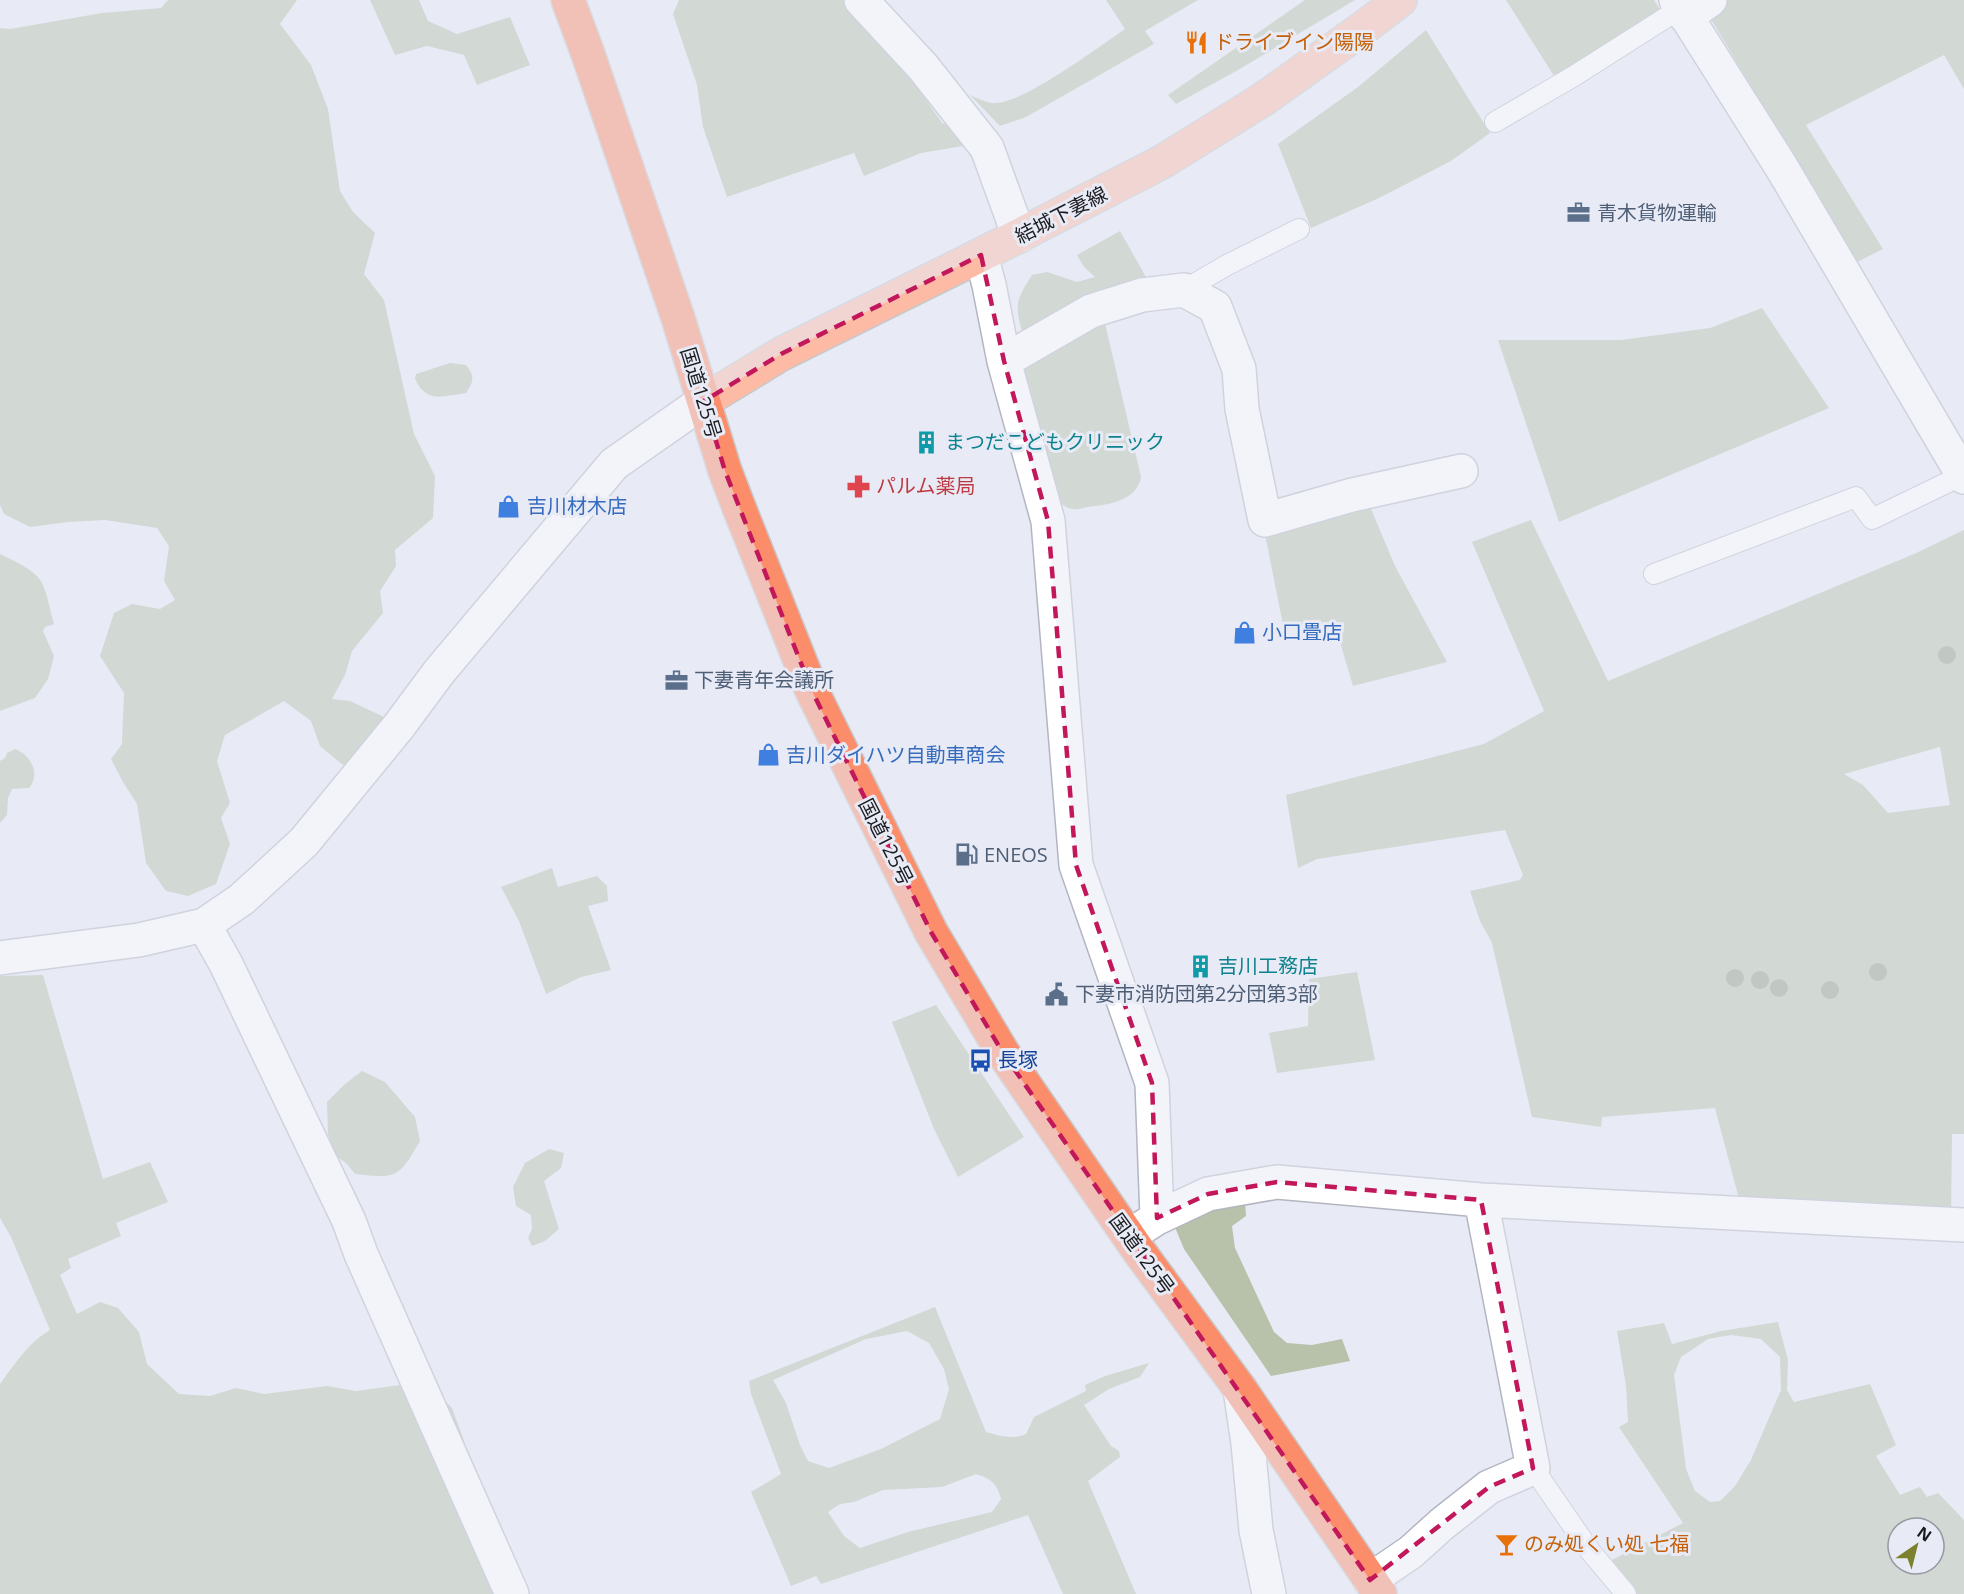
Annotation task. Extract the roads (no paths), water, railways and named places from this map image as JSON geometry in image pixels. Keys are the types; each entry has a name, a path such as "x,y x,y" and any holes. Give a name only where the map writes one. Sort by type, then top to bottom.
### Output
{"highway":[{"name":"国道125号","path":"568,0 592,65 704,401 725,471 812,692 921,912 1003,1053 1129,1237 1240,1389 1375,1587"}],"main road":[{"name":"結城下妻線","path":"704,401 781,354 1162,162 1262,100 1400,0"}],"street":[{"path":"861,0 923,67 987,148 1019,236"},
{"path":"1688,6 1963,476"},
{"path":"981,255 1004,361 1048,521 1076,865 1152,1083 1157,1218"},
{"path":"1004,361 1091,311 1142,295 1184,290 1215,308 1239,369 1242,409 1265,520 1352,495 1461,471"},
{"path":"0,958 139,940 204,925 242,899 304,842 399,726 439,672 614,464 704,401"},
{"path":"204,925 226,964 349,1221 361,1254 512,1594"},
{"path":"1129,1237 1157,1218 1208,1194 1277,1182 1481,1200 1964,1225"},
{"path":"1375,1587 1442,1524 1489,1487 1533,1468 1481,1200"},
{"path":"1240,1389 1248,1443 1256,1530 1269,1594"}],"lane":[{"path":"1495,122 1688,6"},
{"path":"1184,290 1299,229"},
{"path":"1654,574 1856,497 1872,519 1963,476"},
{"path":"1533,1468 1590,1551 1626,1594"}],"place":[{"name":"ドライブイン陽陽","path":"1196,42"},
{"name":"青木貨物運輸","path":"1579,213"},
{"name":"まつだこどもクリニック","path":"927,442"},
{"name":"パルム薬局","path":"858,486"},
{"name":"吉川材木店","path":"509,506"},
{"name":"小口畳店","path":"1244,632"},
{"name":"下妻青年会議所","path":"676,680"},
{"name":"吉川ダイハツ自動車商会","path":"768,755"},
{"name":"ENEOS","path":"966,855"},
{"name":"吉川工務店","path":"1200,966"},
{"name":"下妻市消防団第2分団第3部","path":"1057,994"},
{"name":"長塚","path":"980,1060"},
{"name":"のみ処くい処 七福","path":"1506,1544"}]}
